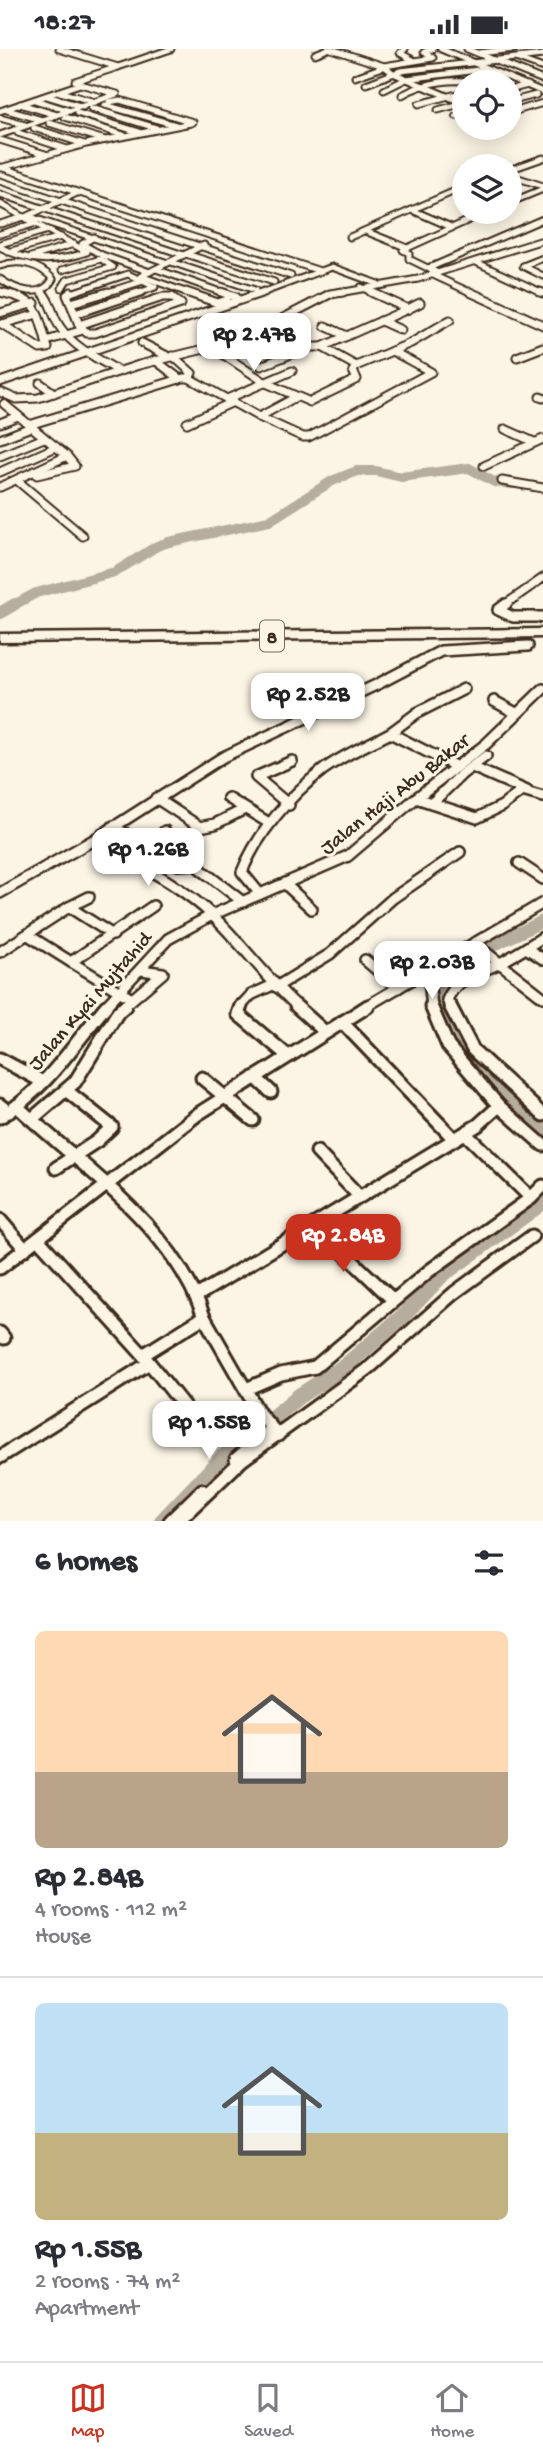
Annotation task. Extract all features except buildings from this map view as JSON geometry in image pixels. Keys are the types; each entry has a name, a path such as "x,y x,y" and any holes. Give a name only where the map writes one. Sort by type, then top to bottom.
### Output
{"highway":[{"name":"8","path":"0,632 543,630"},
{"name":"8","path":"0,638 543,630"}],"street":[{"path":"59,49 116,66"},
{"path":"2,108 171,49"},
{"path":"315,54 329,49 384,66 393,73 452,98"},
{"path":"405,49 400,53 415,61"},
{"path":"355,77 384,66 435,58 424,52 433,49"},
{"path":"441,49 491,70"},
{"path":"467,49 543,80"},
{"path":"477,52 515,49"},
{"path":"366,84 393,73 542,55"},
{"path":"514,57 543,68"},
{"path":"384,90 406,79 487,68"},
{"path":"522,86 543,80"},
{"path":"452,82 422,85 408,94 452,84"},
{"path":"522,83 543,92"},
{"path":"2,108 80,84 92,90 117,94 74,112"},
{"path":"73,96 92,90"},
{"path":"80,98 92,90"},
{"path":"58,91 95,102"},
{"path":"522,94 528,97"},
{"path":"419,104 452,95"},
{"path":"522,99 536,95"},
{"path":"46,96 83,107"},
{"path":"33,100 142,133"},
{"path":"0,138 11,131 42,120 120,100 193,122 86,144 1,168"},
{"path":"522,109 543,103"},
{"path":"20,104 126,136"},
{"path":"103,104 177,126"},
{"path":"438,110 452,106"},
{"path":"2,108 42,120"},
{"path":"91,109 160,129"},
{"path":"0,138 49,123 62,116"},
{"path":"0,118 27,126"},
{"path":"49,123 106,140"},
{"path":"0,128 11,131"},
{"path":"34,128 86,144"},
{"path":"19,133 67,149"},
{"path":"0,138 46,154"},
{"path":"522,167 543,158"},
{"path":"1,168 316,269"},
{"path":"0,179 14,172"},
{"path":"0,179 291,276"},
{"path":"522,179 543,188"},
{"path":"522,197 543,188"},
{"path":"77,193 28,216 255,290"},
{"path":"350,237 452,193"},
{"path":"0,194 274,282"},
{"path":"0,204 113,267 67,280 62,288"},
{"path":"0,214 12,210"},
{"path":"412,211 451,226"},
{"path":"144,214 82,244 106,257 236,296"},
{"path":"0,224 24,217"},
{"path":"2,405 16,399 54,393 155,360 241,340 323,297 361,287 407,282 434,272 543,219"},
{"path":"0,234 36,223"},
{"path":"365,231 405,247 456,224"},
{"path":"0,246 48,230"},
{"path":"8,252 61,237"},
{"path":"218,238 142,277 218,303 316,269 337,267 379,285"},
{"path":"434,272 543,242"},
{"path":"29,258 74,244"},
{"path":"0,246 8,252 56,266 101,259"},
{"path":"405,247 403,250 409,253 408,259 543,325"},
{"path":"44,270 88,251"},
{"path":"542,275 523,266 543,258"},
{"path":"476,262 543,293"},
{"path":"1,264 23,263 44,270 53,279 50,286 41,291"},
{"path":"56,266 67,280"},
{"path":"0,381 316,269"},
{"path":"46,341 66,334 81,328 163,297 172,297 182,302 95,333 81,328 73,314 67,295 69,292 124,275 143,281 155,289 73,314"},
{"path":"0,279 16,288 41,291 49,298 57,323 66,334 88,352 119,371"},
{"path":"71,303 143,281"},
{"path":"361,287 408,309"},
{"path":"0,292 29,298 35,303 48,348 34,353"},
{"path":"0,301 16,296"},
{"path":"0,313 35,303"},
{"path":"263,329 309,347 322,347 420,303"},
{"path":"1,324 38,314"},
{"path":"212,347 266,383 310,402 357,379 353,371 356,366 428,334 450,320"},
{"path":"381,321 401,330"},
{"path":"1,324 44,349"},
{"path":"325,326 347,336"},
{"path":"142,343 171,357 192,373 189,378"},
{"path":"261,366 309,347"},
{"path":"322,347 356,366"},
{"path":"517,357 543,347"},
{"path":"0,439 30,426 189,378 259,417 303,437 309,437 431,372 392,351"},
{"path":"155,360 180,379"},
{"path":"187,423 292,371"},
{"path":"40,383 54,393"},
{"path":"0,392 16,399"},
{"path":"259,417 296,397"},
{"path":"1,489 75,466 67,456 2,405"},
{"path":"0,423 19,416"},
{"path":"505,429 534,442"},
{"path":"0,456 44,438"},
{"path":"484,466 543,439"},
{"path":"0,471 56,447"},
{"path":"1,489 67,456"},
{"path":"502,481 543,488"},
{"path":"19,482 83,536"},
{"path":"543,578 498,610 512,617 543,617"},
{"path":"0,893 95,839 156,797 223,757 378,684 441,651 528,646"},
{"path":"260,894 243,875 242,869 251,849 269,823 323,770 390,733 417,713 464,689"},
{"name":"Jalan Haji Abu Bakar","path":"217,921 243,902 260,894 288,888 348,856 424,800 455,766 486,744 543,689"},
{"path":"495,701 516,713"},
{"path":"390,733 455,766"},
{"path":"424,800 486,757"},
{"path":"289,805 256,777 292,761"},
{"path":"472,767 543,797"},
{"path":"424,800 479,818 522,791 528,792"},
{"path":"156,797 200,827 215,824 245,809"},
{"path":"228,798 269,823"},
{"path":"113,825 180,865 194,864 243,902"},
{"path":"149,846 165,831"},
{"path":"95,839 166,881 217,921 274,986 325,1032"},
{"path":"288,1056 238,1014 239,1007 247,999 330,954 393,898 460,852"},
{"path":"519,863 543,879"},
{"path":"288,888 312,909"},
{"path":"0,952 89,897"},
{"path":"0,1268 223,1097 398,988 428,971 480,948 543,903"},
{"path":"69,907 113,935"},
{"path":"71,962 153,907"},
{"name":"Jalan Kyai Mujtahid","path":"16,1112 94,1033 173,936 217,921"},
{"path":"28,935 126,996"},
{"path":"543,937 500,963 455,985 448,996 449,1006 473,1049 543,1115"},
{"path":"480,948 543,997"},
{"path":"526,948 543,959"},
{"path":"365,960 398,988"},
{"path":"148,970 163,974 126,996 118,1013 94,1033 85,1070 67,1091 16,1112 136,1210 198,1295 204,1317 248,1395 269,1425"},
{"path":"428,971 428,1002 439,1031 463,1069 543,1145"},
{"path":"342,1022 454,1139"},
{"path":"0,1059 43,1082"},
{"path":"255,1077 271,1092"},
{"path":"202,1078 253,1121"},
{"path":"56,1168 97,1141 112,1126 67,1091"},
{"path":"198,1295 478,1125 499,1106"},
{"path":"465,1133 530,1198"},
{"path":"317,1152 359,1196"},
{"path":"248,1395 281,1374 315,1367 394,1300 543,1186"},
{"path":"0,1220 25,1249"},
{"path":"315,1225 394,1300"},
{"path":"170,1521 269,1425 369,1368 454,1293 532,1236"},
{"path":"38,1239 146,1359 199,1425"},
{"path":"0,1457 204,1317"},
{"path":"178,1521 242,1460 269,1425"}],"waterway":[{"path":"12,606 36,593 115,572 157,546 169,542 269,521 332,481 357,471 376,471 401,477 469,468 494,482 514,484"},
{"path":"0,613 15,604"},
{"path":"444,1007 440,999 441,977 464,960 543,921"},
{"path":"443,1006 460,1046 491,1081 543,1130"},
{"path":"162,1521 221,1459 299,1396 345,1366 403,1316 442,1275 543,1202"}]}
